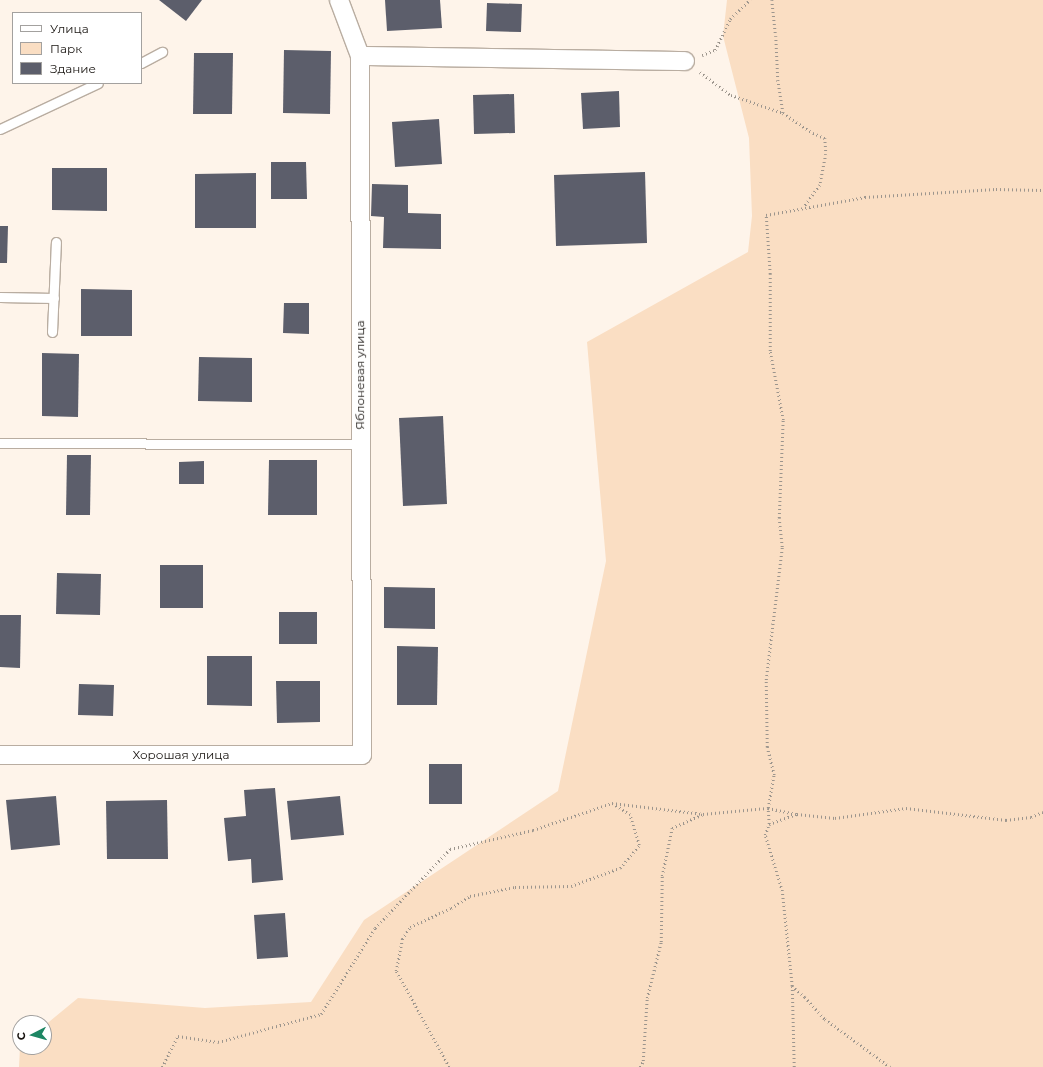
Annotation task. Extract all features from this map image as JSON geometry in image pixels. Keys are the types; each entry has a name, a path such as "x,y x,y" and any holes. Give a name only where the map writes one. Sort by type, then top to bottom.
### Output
{"street":[{"name":"Яблоневая улица","path":"339,0 360,56 362,755"},
{"path":"360,56 685,61"},
{"name":"Хорошая улица","path":"0,755 362,755"}],"lane":[{"path":"142,62 162,52"},
{"path":"0,129 96,84"},
{"path":"52,332 56,242"},
{"path":"0,297 54,298"},
{"path":"0,443 360,444"}],"path":[{"path":"685,61 715,50 730,19 750,0"},
{"path":"772,0 776,36 778,80 783,113"},
{"path":"685,61 731,95 783,113 813,133 825,138 826,154 820,185 804,207"},
{"path":"794,1067 792,986 782,891 765,835 769,824 768,808 774,775 767,747 766,680 782,548 779,518 783,420 770,351 770,274 766,215 865,197 996,190 1043,190"},
{"path":"449,1067 396,971 402,940 410,927 451,908 470,896 515,887 571,886 620,868 639,845 630,815 612,803"},
{"path":"162,1067 178,1036 218,1042 321,1014 375,928 450,849 533,830 612,803 702,814 768,808 796,814 835,818 906,808 1006,820 1031,817 1043,812"},
{"path":"640,1067 643,1062 647,998 661,942 662,876 672,828 702,814"},
{"path":"769,824 796,814"},
{"path":"792,986 805,997 825,1019 890,1067"}],"green space":[{"path":"727,0 1043,0 1043,1067 19,1067 20,1055 52,1055 52,1019 78,998 205,1008 311,1002 364,920 558,791 606,561 587,342 748,252 752,216 749,138 723,36"}],"building":[{"path":"159,0 202,0 186,21"},
{"path":"385,0 440,0 442,28 387,31"},
{"path":"487,3 522,4 521,32 486,31"},
{"path":"284,50 331,51 330,114 283,113"},
{"path":"194,53 233,53 232,114 193,114"},
{"path":"619,91 620,127 583,129 581,93"},
{"path":"514,94 515,133 474,134 473,95"},
{"path":"439,119 442,164 395,167 392,122"},
{"path":"271,162 306,162 307,199 271,199"},
{"path":"52,168 107,168 107,211 52,210"},
{"path":"645,172 647,243 556,246 554,175"},
{"path":"256,173 256,228 195,228 195,174"},
{"path":"372,184 408,185 408,213 441,214 441,249 383,248 384,217 371,216"},
{"path":"0,226 8,226 7,263 0,263"},
{"path":"81,289 132,290 132,336 81,336"},
{"path":"284,303 309,303 309,334 283,333"},
{"path":"42,353 79,354 78,417 42,416"},
{"path":"199,357 252,358 252,402 198,401"},
{"path":"443,416 447,504 403,506 399,418"},
{"path":"67,455 91,455 90,515 66,515"},
{"path":"269,460 317,460 317,515 268,515"},
{"path":"204,461 204,484 179,484 179,462"},
{"path":"160,565 203,565 203,608 160,608"},
{"path":"57,573 101,574 100,615 56,614"},
{"path":"384,587 435,588 435,629 384,628"},
{"path":"279,612 317,612 317,644 279,644"},
{"path":"0,615 21,615 20,668 0,667"},
{"path":"397,646 438,647 437,705 397,705"},
{"path":"207,656 252,656 252,706 207,705"},
{"path":"276,681 320,681 320,722 277,723"},
{"path":"79,684 114,685 113,716 78,715"},
{"path":"429,764 462,764 462,804 429,804"},
{"path":"275,788 283,880 252,883 251,859 228,861 224,818 246,816 244,790"},
{"path":"56,796 60,845 11,850 6,800"},
{"path":"340,796 344,835 291,840 287,801"},
{"path":"167,800 168,859 107,859 106,801"},
{"path":"285,913 288,957 257,959 254,915"}]}
